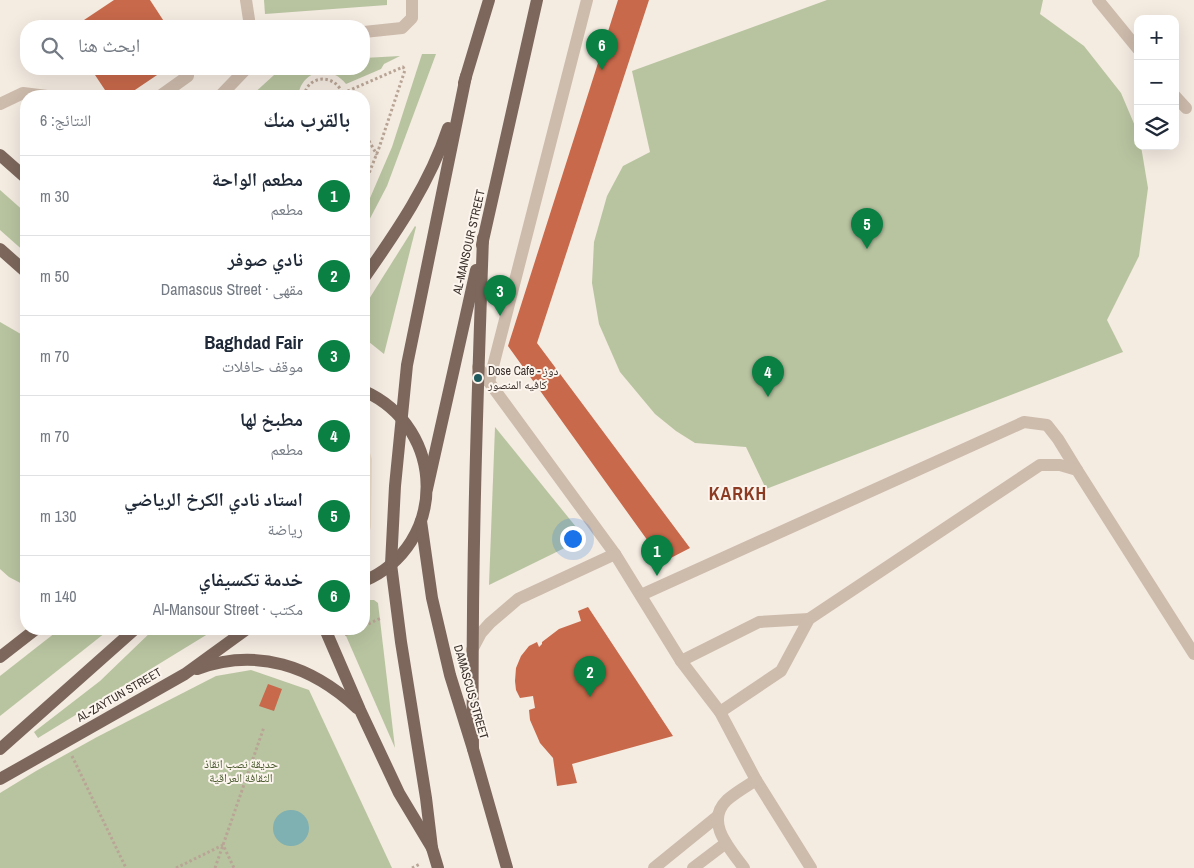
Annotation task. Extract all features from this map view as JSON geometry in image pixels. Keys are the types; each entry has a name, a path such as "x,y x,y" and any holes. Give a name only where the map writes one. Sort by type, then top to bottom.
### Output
{"main road":[{"path":"370,269 398,229 439,155 489,0"},
{"name":"AL-MANSOUR STREET","path":"427,489 537,0"},
{"path":"438,868 432,848 426,798 402,652 392,564 395,486 407,365 466,76"},
{"path":"0,155 20,173"},
{"path":"473,749 472,650 478,367 483,238"},
{"path":"0,249 20,267"},
{"path":"370,394 379,398 402,417 416,439 425,463 427,489 421,521 409,544 392,564 370,578"},
{"name":"DAMASCUS STREET","path":"421,521 432,598 450,674 507,868"},
{"path":"0,657 28,635"},
{"path":"0,749 128,635"},
{"name":"AL-ZAYTUN STREET","path":"0,779 185,674 239,635"},
{"path":"329,635 360,710 399,793 432,848"},
{"path":"185,674 208,665 231,661 255,660 278,663 301,670 323,680 360,710"}],"street":[{"path":"246,0 249,20"},
{"path":"370,31 402,28 412,18 412,0"},
{"path":"490,382 587,0"},
{"path":"1098,0 1134,44"},
{"path":"226,90 240,75"},
{"path":"168,90 188,76"},
{"path":"0,104 20,94"},
{"path":"1179,100 1186,108"},
{"path":"478,367 615,554 681,661 720,712 756,780 811,868"},
{"path":"641,595 1024,422 1047,425 1058,440 1194,654"},
{"path":"720,712 781,671 809,619 1040,465 1060,465 1077,470"},
{"path":"472,650 481,633 518,598 615,554"},
{"path":"681,661 759,622 809,619"},
{"path":"654,868 718,816 727,801 756,780"},
{"path":"718,816 718,830 739,866"},
{"path":"693,868 726,843"}],"path":[{"path":"352,90 403,67 405,70 370,172"},
{"path":"306,90 311,83 323,78 335,82 340,90"},
{"path":"370,143 377,155"},
{"path":"332,642 345,635"},
{"path":"215,868 264,727"},
{"path":"65,742 126,868"},
{"path":"176,868 223,845"},
{"path":"223,845 234,868"}],"green space":[{"path":"264,0 387,0 387,5 265,14"},
{"path":"827,0 1043,0 1040,14 1084,46 1121,93 1134,124 1134,150 1142,150 1148,188 1139,256 1107,320 1123,352 766,489 746,447 695,443 655,414 620,372 599,324 592,283 594,242 607,196 623,166 650,152 632,71"},
{"path":"422,54 436,54 387,186 370,219 370,198 392,147"},
{"path":"400,56 384,64 381,69 370,74 370,58"},
{"path":"274,75 313,75 305,80 300,90 258,90"},
{"path":"334,75 367,75 346,84"},
{"path":"0,190 20,208 20,248 0,230"},
{"path":"415,226 384,354 370,343 370,297"},
{"path":"0,322 20,334 20,583 0,569"},
{"path":"495,427 585,538 489,585"},
{"path":"370,600 378,603 395,748 346,635 370,635"},
{"path":"52,635 102,635 0,716 0,676"},
{"path":"148,635 206,635 38,738 34,732 100,681"},
{"name":"حديقة نصب انقاذ الثقافة العراقية","path":"251,670 309,690 392,868 0,868 0,793 97,737 216,676"}],"shaded area":[{"path":"370,453 372,459 370,530"}],"water":[{"path":"291,810 303,816 309,828 303,840 291,846 279,840 273,828 279,816"}],"building":[{"path":"114,0 150,0 163,20 84,20"},
{"path":"618,0 649,0 537,343 690,548 663,562 508,346"},
{"path":"95,75 157,75 135,90 105,90"},
{"path":"588,607 673,736 572,764 577,783 557,786 553,758 540,743 530,720 529,710 535,708 533,696 520,698 516,690 516,668 521,656 529,646 537,642 539,647 542,642 559,629 581,621 578,611"},
{"path":"268,684 282,689 274,711 259,706"}],"place":[{"name":"خدمة تكسيفاي","path":"602,70"},
{"name":"استاد نادي الكرخ الرياضي","path":"867,249"},
{"name":"Baghdad Fair","path":"500,316"},
{"name":"Dose Cafe - دوز كافيه المنصور","path":"478,378"},
{"name":"مطبخ لها","path":"768,397"},
{"name":"مطعم الواحة","path":"657,576"},
{"name":"نادي صوفر","path":"590,697"}],"district":[{"name":"KARKH","path":"738,494"}]}
